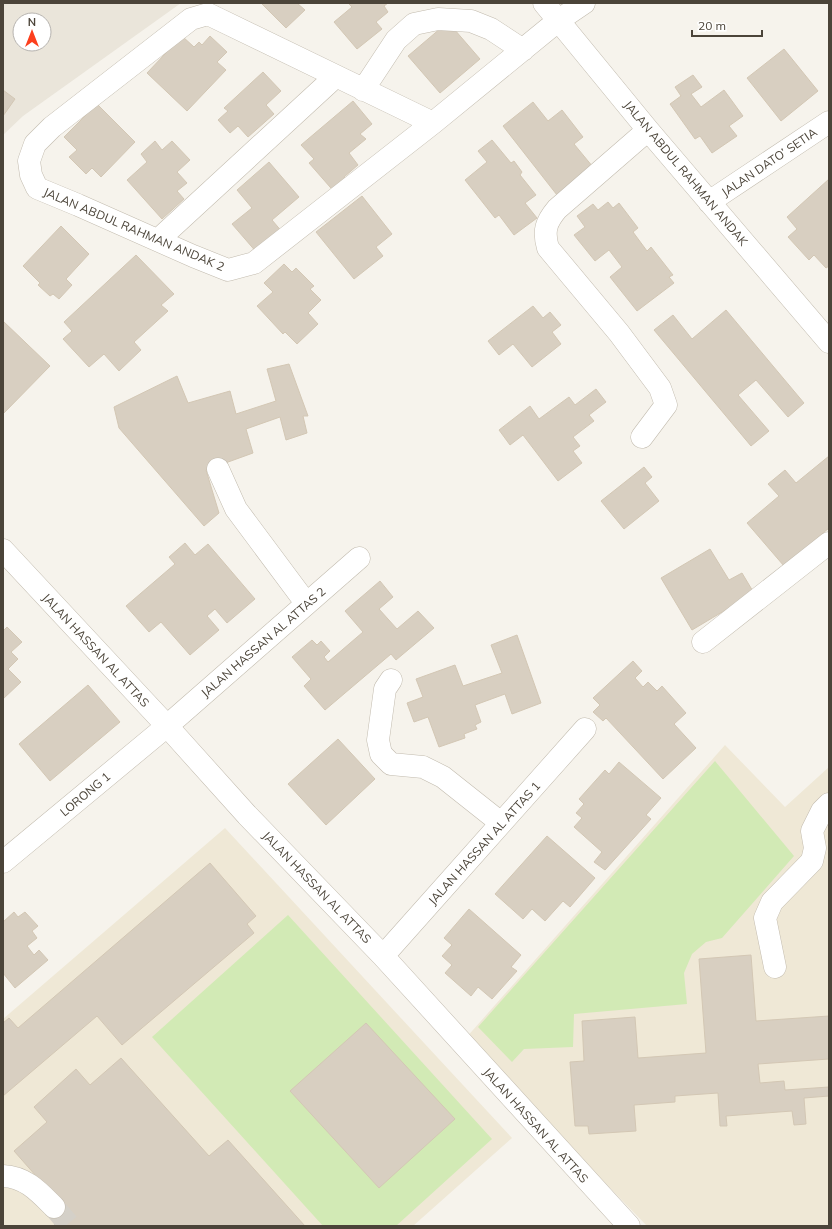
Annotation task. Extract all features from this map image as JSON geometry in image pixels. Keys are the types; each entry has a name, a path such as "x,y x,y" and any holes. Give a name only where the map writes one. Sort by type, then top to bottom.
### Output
{"street":[{"name":"JALAN ABDUL RAHMAN ANDAK","path":"544,3 648,130 829,342"},
{"name":"JALAN ABDUL RAHMAN ANDAK 2","path":"433,124 208,14 191,19 52,127 35,144 29,161 31,175 37,188 228,270 254,262 433,124 559,20 584,3"},
{"path":"363,90 396,40 414,24 438,19 471,20 491,29 523,50"},
{"path":"158,240 335,77"},
{"name":"JALAN DATO’ SETIA","path":"709,202 829,122"},
{"path":"642,437 666,405 660,388 619,333 548,248 545,237 548,219 557,208 648,130"},
{"path":"218,469 236,509 306,603"},
{"path":"703,642 829,543"},
{"name":"JALAN HASSAN AL ATTAS","path":"3,550 167,726 247,815 383,956 629,1226"},
{"name":"JALAN HASSAN AL ATTAS 2","path":"167,726 359,558"},
{"path":"391,680 385,689 378,740 381,754 391,764 423,767 443,777 501,823"},
{"name":"LORONG 1","path":"3,862 167,726"},
{"name":"JALAN HASSAN AL ATTAS 1","path":"383,956 585,730"},
{"path":"775,967 765,918 772,902 812,861 816,848 812,831 822,811 829,804"},
{"path":"3,1176 23,1180 34,1187 54,1206"}],"shaded area":[{"path":"3,3 181,3 23,116 3,135"},
{"path":"725,745 785,807 829,767 829,1226 647,1226 465,1039"},
{"path":"225,828 512,1138 413,1226 3,1226 3,1019"}],"green space":[{"path":"715,761 794,856 722,938 706,942 692,954 684,973 687,1004 574,1014 573,1047 524,1049 512,1062 478,1027"},
{"path":"288,915 492,1139 396,1226 323,1226 152,1037"}],"building":[{"path":"261,3 297,3 305,10 286,28"},
{"path":"348,3 388,3 384,6 388,12 376,22 382,29 357,49 334,22 352,7"},
{"path":"448,22 480,59 440,93 408,56"},
{"path":"182,36 194,47 199,42 202,45 210,36 227,52 217,62 226,70 187,111 147,73"},
{"path":"784,49 818,91 781,121 747,78"},
{"path":"263,72 281,91 266,105 274,114 248,137 238,126 230,133 218,120 228,111 224,108"},
{"path":"693,75 702,87 691,94 701,107 724,90 743,116 729,126 737,136 712,153 700,136 695,139 670,104 681,96 675,87"},
{"path":"3,90 15,99 3,116"},
{"path":"353,101 372,124 360,134 366,139 349,153 358,165 344,177 349,184 337,195 309,163 314,159 301,145"},
{"path":"533,102 548,121 562,110 583,137 574,144 593,167 557,195 503,126"},
{"path":"97,104 135,142 101,177 92,168 86,174 69,157 77,150 64,137"},
{"path":"492,140 511,163 514,161 522,172 520,175 536,195 525,203 537,218 514,235 499,215 495,218 465,180 487,162 478,151"},
{"path":"155,141 162,150 172,141 190,160 177,172 187,183 177,191 184,199 162,219 127,180 147,162 141,154"},
{"path":"269,162 299,197 272,220 283,233 258,254 232,224 252,208 237,190"},
{"path":"829,179 829,266 826,268 814,255 809,260 788,237 797,229 787,217"},
{"path":"362,196 392,234 376,247 383,256 354,279 316,232"},
{"path":"608,202 613,208 619,203 638,228 633,232 647,251 651,247 673,275 669,277 674,283 637,311 610,277 622,267 609,250 595,261 574,235 585,227 577,216 593,204 598,210"},
{"path":"61,226 89,254 66,279 72,285 59,299 53,294 50,296 38,285 40,283 23,266"},
{"path":"136,255 174,294 161,305 168,311 134,342 141,350 119,371 104,354 89,367 63,339 72,331 64,322"},
{"path":"284,264 292,272 296,268 314,286 310,289 321,300 308,313 318,324 297,344 285,332 283,334 257,306 273,292 264,283"},
{"path":"533,306 543,318 550,312 561,325 552,332 561,344 532,367 513,344 499,355 488,341"},
{"path":"726,310 804,403 788,417 756,380 738,395 769,431 751,446 654,330 673,315 692,339"},
{"path":"3,321 50,366 3,414"},
{"path":"289,364 308,416 303,416 307,433 286,440 280,417 246,429 253,453 206,470 219,513 204,526 119,428 114,407 177,376 188,403 230,391 236,414 276,401 267,369"},
{"path":"596,389 606,402 589,415 594,421 573,437 580,446 573,451 582,463 558,481 523,435 510,445 499,430 530,406 539,419 569,397 575,405"},
{"path":"829,456 829,528 784,566 747,523 779,496 768,484 785,470 796,483"},
{"path":"644,467 652,477 645,483 659,501 624,529 601,501"},
{"path":"185,543 195,555 208,544 255,599 227,623 215,609 207,616 219,630 190,655 161,622 149,632 126,606 175,564 169,557"},
{"path":"710,549 729,580 742,573 754,593 692,630 661,578"},
{"path":"380,581 393,597 379,609 397,629 418,611 434,628 396,660 391,654 325,710 304,686 311,679 292,657 312,640 317,645 321,641 330,651 324,657 328,662 363,632 345,611"},
{"path":"7,627 22,642 11,652 18,659 8,669 21,682 3,699 3,631"},
{"path":"517,635 541,703 512,714 505,694 475,705 481,722 475,725 477,729 464,734 465,738 439,747 428,717 414,722 407,703 423,697 416,679 455,665 463,686 502,673 491,645"},
{"path":"633,661 642,671 635,678 643,687 648,682 657,691 662,686 686,713 674,724 696,748 663,779 606,718 603,721 593,712 600,705 593,698"},
{"path":"88,685 120,722 50,781 19,744"},
{"path":"338,739 375,779 326,825 288,784"},
{"path":"619,762 661,798 646,815 651,819 605,870 594,862 602,852 574,827 582,818 576,813 584,804 579,799 605,770 609,774"},
{"path":"547,836 595,878 570,907 563,901 545,921 532,909 523,919 495,894"},
{"path":"210,863 256,916 247,924 254,933 122,1045 97,1016 3,1096 3,1023 9,1018 18,1028"},
{"path":"469,909 521,955 511,967 517,971 492,999 478,987 471,996 445,973 452,965 442,956 452,945 444,938"},
{"path":"14,912 18,917 25,912 38,926 32,931 37,938 27,946 34,955 39,950 48,960 15,988 3,973 3,922"},
{"path":"751,955 756,1021 829,1016 829,1059 758,1064 760,1083 784,1081 785,1090 829,1087 829,1096 804,1098 806,1124 794,1125 792,1111 726,1116 727,1126 720,1126 718,1093 675,1096 675,1102 634,1105 636,1131 589,1134 588,1126 575,1126 570,1062 584,1061 582,1021 635,1017 638,1058 706,1053 699,959"},
{"path":"366,1023 455,1119 379,1188 290,1091"},
{"path":"121,1058 209,1156 228,1140 305,1226 53,1226 57,1222 48,1212 59,1202 14,1151 47,1122 34,1107 76,1069 90,1085"}],"tunnel":[{"path":"54,1207 70,1226"}]}
